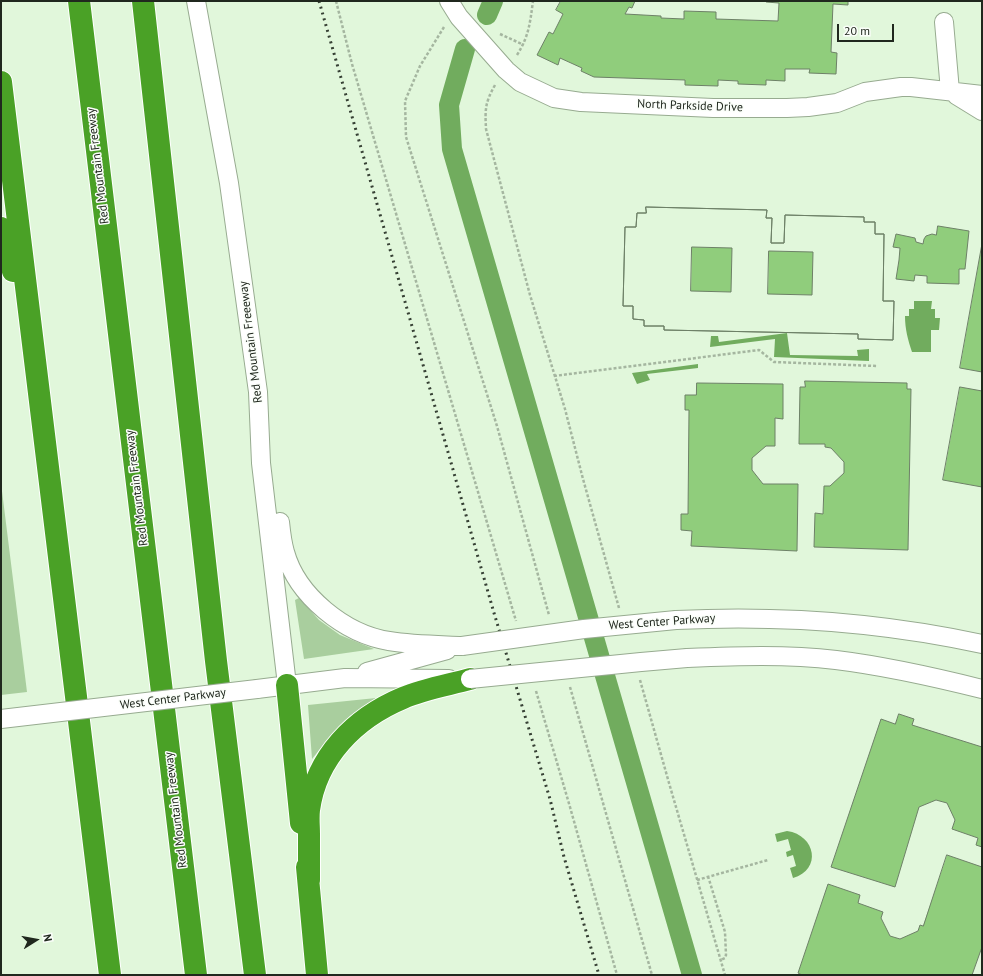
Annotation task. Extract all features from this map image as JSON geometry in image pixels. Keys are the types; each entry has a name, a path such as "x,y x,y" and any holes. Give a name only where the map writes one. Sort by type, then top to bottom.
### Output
{"highway":[{"name":"Red Mountain Freeway","path":"78,1 196,975"},
{"path":"143,1 219,684 255,975"},
{"path":"1,82 110,975"},
{"path":"1,228 32,342"},
{"path":"309,880 309,810 316,783 323,767 334,749 358,724 383,708 403,698 470,679"},
{"path":"288,685 299,811 309,880 317,975"}],"street":[{"name":"Red Mountain Freeeway","path":"196,1 229,183 258,392 261,463 288,685"},
{"name":"North Parkside Drive","path":"455,10 496,60 520,82 554,98 581,102 713,108 787,108 837,103 865,92 911,86 982,95"},
{"path":"944,22 950,91"},
{"name":"North Parkside Drive","path":"950,91 982,111"},
{"path":"258,392 271,459 285,552 291,567 309,593 320,605 344,624 374,637 405,643 462,646"},
{"name":"West Center Parkway","path":"346,678 462,646 584,629 676,620 752,618 870,624 982,644"},
{"name":"West Center Parkway","path":"1,719 346,678 470,679 687,658 773,657 835,660 879,667 982,689"}],"path":[{"path":"336,1 352,64 518,627"},
{"path":"515,59 524,45 528,32 533,1"},
{"path":"455,10 420,66 405,101 406,137 497,426 550,618"},
{"path":"500,34 524,45"},
{"path":"498,78 486,100 486,129 530,295 565,409 620,610"},
{"path":"554,376 759,350 774,362 877,366"},
{"path":"639,675 725,975"},
{"path":"535,687 617,975"},
{"path":"570,687 652,975"},
{"path":"697,880 768,860"},
{"path":"708,876 725,932 726,955 725,958 721,960"}],"shaded area":[{"path":"914,301 932,301 931,309 935,309 935,318 940,318 939,330 931,330 931,352 912,352 907,334 905,316 909,316 909,309 914,309"},
{"path":"787,333 790,355 858,356 857,350 869,349 869,361 774,357 775,339 710,347 711,336 718,336 719,342"},
{"path":"698,364 698,368 647,374 650,380 637,384 632,373"},
{"path":"1,483 27,692 1,695"},
{"path":"299,598 319,620 340,635 374,649 304,659 295,600"},
{"path":"376,698 350,716 333,733 312,759 308,705"},
{"path":"787,831 797,834 804,839 812,853 808,868 802,874 793,878 790,868 796,866 793,855 787,857 786,852 791,850 788,839 777,842 775,834"}],"building":[{"path":"561,1 635,1 632,8 629,7 625,14 661,16 661,18 684,19 684,11 716,12 716,19 778,21 779,3 766,1 848,1 848,5 833,4 831,52 837,53 836,74 809,73 810,69 785,69 785,81 766,80 766,85 738,84 738,81 718,80 718,86 685,85 685,80 594,77 581,71 582,68 560,58 558,65 537,55 549,32 553,34 563,14 556,10"},
{"path":"646,207 767,210 766,218 772,218 771,243 784,243 785,215 864,217 864,222 875,222 875,234 884,234 883,301 894,301 893,340 858,339 858,334 664,330 664,326 644,326 644,320 633,319 633,306 623,306 625,227 636,227 637,213 646,213","holes":["692,247 732,248 731,292 691,291","769,251 813,252 812,295 768,294"]},
{"path":"646,207 767,210 766,218 772,218 771,243 784,243 785,215 864,217 864,222 875,222 875,234 884,234 883,301 894,301 893,340 858,339 858,334 664,330 664,326 644,326 644,320 633,319 633,306 623,306 625,227 636,227 637,213 646,213"},
{"path":"938,226 969,231 965,269 959,269 959,284 927,283 927,276 915,275 914,281 896,279 900,248 893,247 896,234 915,238 916,242 923,244 926,236 932,234 936,235"},
{"path":"982,244 982,372 960,368"},
{"path":"805,381 907,383 907,389 911,389 908,550 814,547 815,513 823,514 824,486 830,486 844,473 844,462 831,448 825,447 825,444 799,444 800,387 805,387"},
{"path":"697,383 783,384 783,419 775,418 775,446 766,446 752,458 752,470 763,484 798,484 797,551 691,546 692,531 681,530 681,514 688,514 689,410 685,410 685,395 696,395"},
{"path":"960,387 982,391 982,487 943,480"},
{"path":"899,714 914,719 912,725 982,747 982,847 976,845 978,838 952,829 955,820 947,803 936,800 919,807 895,887 831,867 881,719 895,724"},
{"path":"947,855 982,867 982,947 972,975 802,975 798,973 828,884 860,895 858,903 883,912 881,918 890,936 900,939 918,931 920,925 923,926"}],"waterway":[{"path":"487,15 493,1"},
{"path":"465,49 449,105 452,149 692,975"}],"railway":[{"path":"319,1 494,613 550,799 564,857 599,975"}]}
